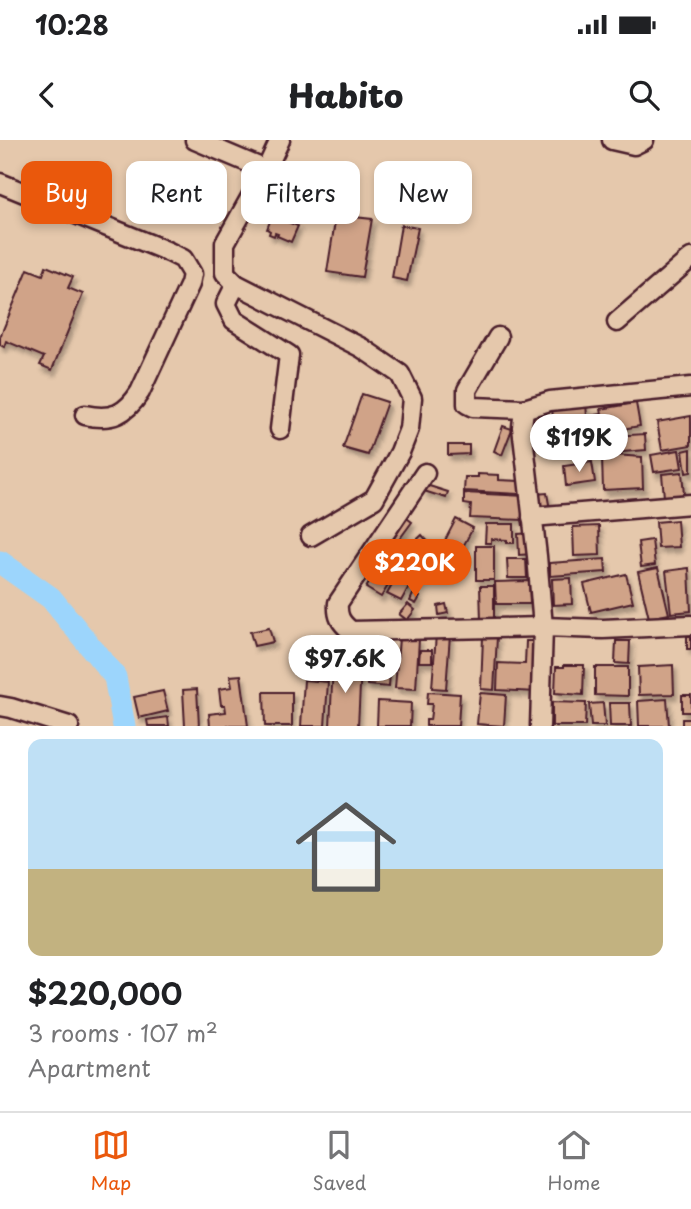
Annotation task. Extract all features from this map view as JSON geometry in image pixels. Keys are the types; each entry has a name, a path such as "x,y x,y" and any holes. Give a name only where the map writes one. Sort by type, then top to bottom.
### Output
{"street":[{"path":"195,140 245,161"},
{"path":"270,161 280,140"},
{"path":"612,140 634,145 644,140"},
{"path":"0,183 169,252 183,259 192,274 190,284 131,405 113,417 85,415"},
{"path":"241,215 225,243 224,270 236,284 362,348 400,374 412,398 409,429 400,452 374,499 311,536"},
{"path":"617,322 691,258"},
{"path":"236,284 226,304 234,320 289,355 280,429"},
{"path":"498,337 467,390 467,404 473,407 524,409 550,401 691,387"},
{"path":"524,409 522,428 543,627 540,726"},
{"path":"425,473 338,603 337,614 351,631 543,627 603,629 691,625"},
{"path":"532,517 691,504"},
{"path":"0,706 69,726"}],"building":[{"path":"360,218 372,219 362,277 327,272 335,224 360,224"},
{"path":"269,224 298,226 291,242 277,236 278,234 269,234"},
{"path":"401,225 418,228 407,281 392,278"},
{"path":"46,266 73,277 68,288 83,294 52,370 40,365 44,357 6,341 4,347 0,345 0,337 28,269 43,275"},
{"path":"362,394 387,402 368,455 343,448"},
{"path":"586,403 587,417 553,421 552,406"},
{"path":"636,403 640,426 592,434 589,416 602,414 601,409"},
{"path":"545,414 547,429 534,431 531,417"},
{"path":"691,416 691,445 662,450 657,422"},
{"path":"503,426 512,429 502,455 494,451"},
{"path":"587,426 588,437 572,439 570,428"},
{"path":"645,434 646,450 599,454 597,437"},
{"path":"448,445 469,445 469,454 448,455"},
{"path":"691,449 691,472 686,473 683,451"},
{"path":"679,450 682,468 654,472 651,455"},
{"path":"614,455 642,457 643,488 603,490 602,458 614,458"},
{"path":"592,462 595,482 566,486 564,466"},
{"path":"682,472 684,495 664,497 662,474"},
{"path":"478,474 499,475 499,480 520,481 519,494 464,491 465,477 478,477"},
{"path":"426,485 448,492 446,498 424,491"},
{"path":"464,493 526,496 524,520 470,518 471,505 464,504"},
{"path":"547,493 550,510 539,512 536,494"},
{"path":"404,516 412,522 390,552 382,546"},
{"path":"456,519 473,528 458,556 441,548"},
{"path":"677,520 679,547 658,548 656,522"},
{"path":"486,524 514,524 514,543 491,539 491,543 485,543"},
{"path":"599,526 600,555 574,556 573,527"},
{"path":"530,533 532,554 519,555 518,534"},
{"path":"422,535 431,545 419,556 409,547"},
{"path":"652,540 655,565 641,567 638,542"},
{"path":"476,546 494,546 494,580 476,580"},
{"path":"507,559 526,559 527,578 508,578"},
{"path":"605,559 606,572 550,576 550,563"},
{"path":"380,565 395,574 381,597 366,588"},
{"path":"658,568 669,614 649,618 638,572"},
{"path":"689,568 691,611 671,613 666,571"},
{"path":"399,573 412,581 401,601 387,594"},
{"path":"626,574 633,602 591,612 584,584"},
{"path":"571,578 572,604 553,605 552,579"},
{"path":"529,581 530,604 496,604 495,582"},
{"path":"480,586 494,586 494,620 481,621"},
{"path":"413,594 420,597 416,604 410,601"},
{"path":"408,604 415,610 407,620 399,614"},
{"path":"446,604 448,613 439,615 438,606"},
{"path":"269,628 273,642 254,646 250,632"},
{"path":"436,634 450,635 446,689 432,688"},
{"path":"687,636 691,636 691,649 687,649"},
{"path":"483,637 497,637 494,690 481,689"},
{"path":"399,638 419,639 416,689 395,688"},
{"path":"526,641 539,641 537,692 497,690 498,663 525,664"},
{"path":"616,641 630,641 629,664 615,663"},
{"path":"420,650 432,650 432,662 419,662"},
{"path":"333,664 361,666 358,726 330,726"},
{"path":"584,665 583,695 555,693 556,667"},
{"path":"673,665 674,694 639,695 638,667"},
{"path":"595,667 628,667 628,696 595,695"},
{"path":"368,671 390,672 389,687 367,685"},
{"path":"241,675 248,726 210,726 209,714 226,712 225,705 221,705 219,689 232,687 230,676"},
{"path":"304,680 328,682 325,726 301,726"},
{"path":"197,689 199,726 185,726 183,690"},
{"path":"163,691 168,711 139,718 134,697"},
{"path":"264,692 292,692 292,726 265,726"},
{"path":"428,692 460,694 458,726 426,726 426,720 430,720 432,704 427,704"},
{"path":"480,693 506,695 504,726 477,724"},
{"path":"682,695 691,695 691,712 682,712"},
{"path":"667,699 669,726 639,726 638,701"},
{"path":"378,701 411,703 410,726 377,726"},
{"path":"552,702 586,703 585,726 552,726"},
{"path":"603,703 605,726 591,726 589,704"},
{"path":"609,703 630,703 631,726 610,726"},
{"path":"168,717 169,726 148,726 147,720"},
{"path":"682,719 691,719 691,726 682,726"}],"waterway":[{"path":"0,562 51,598 115,677 124,726"}]}
